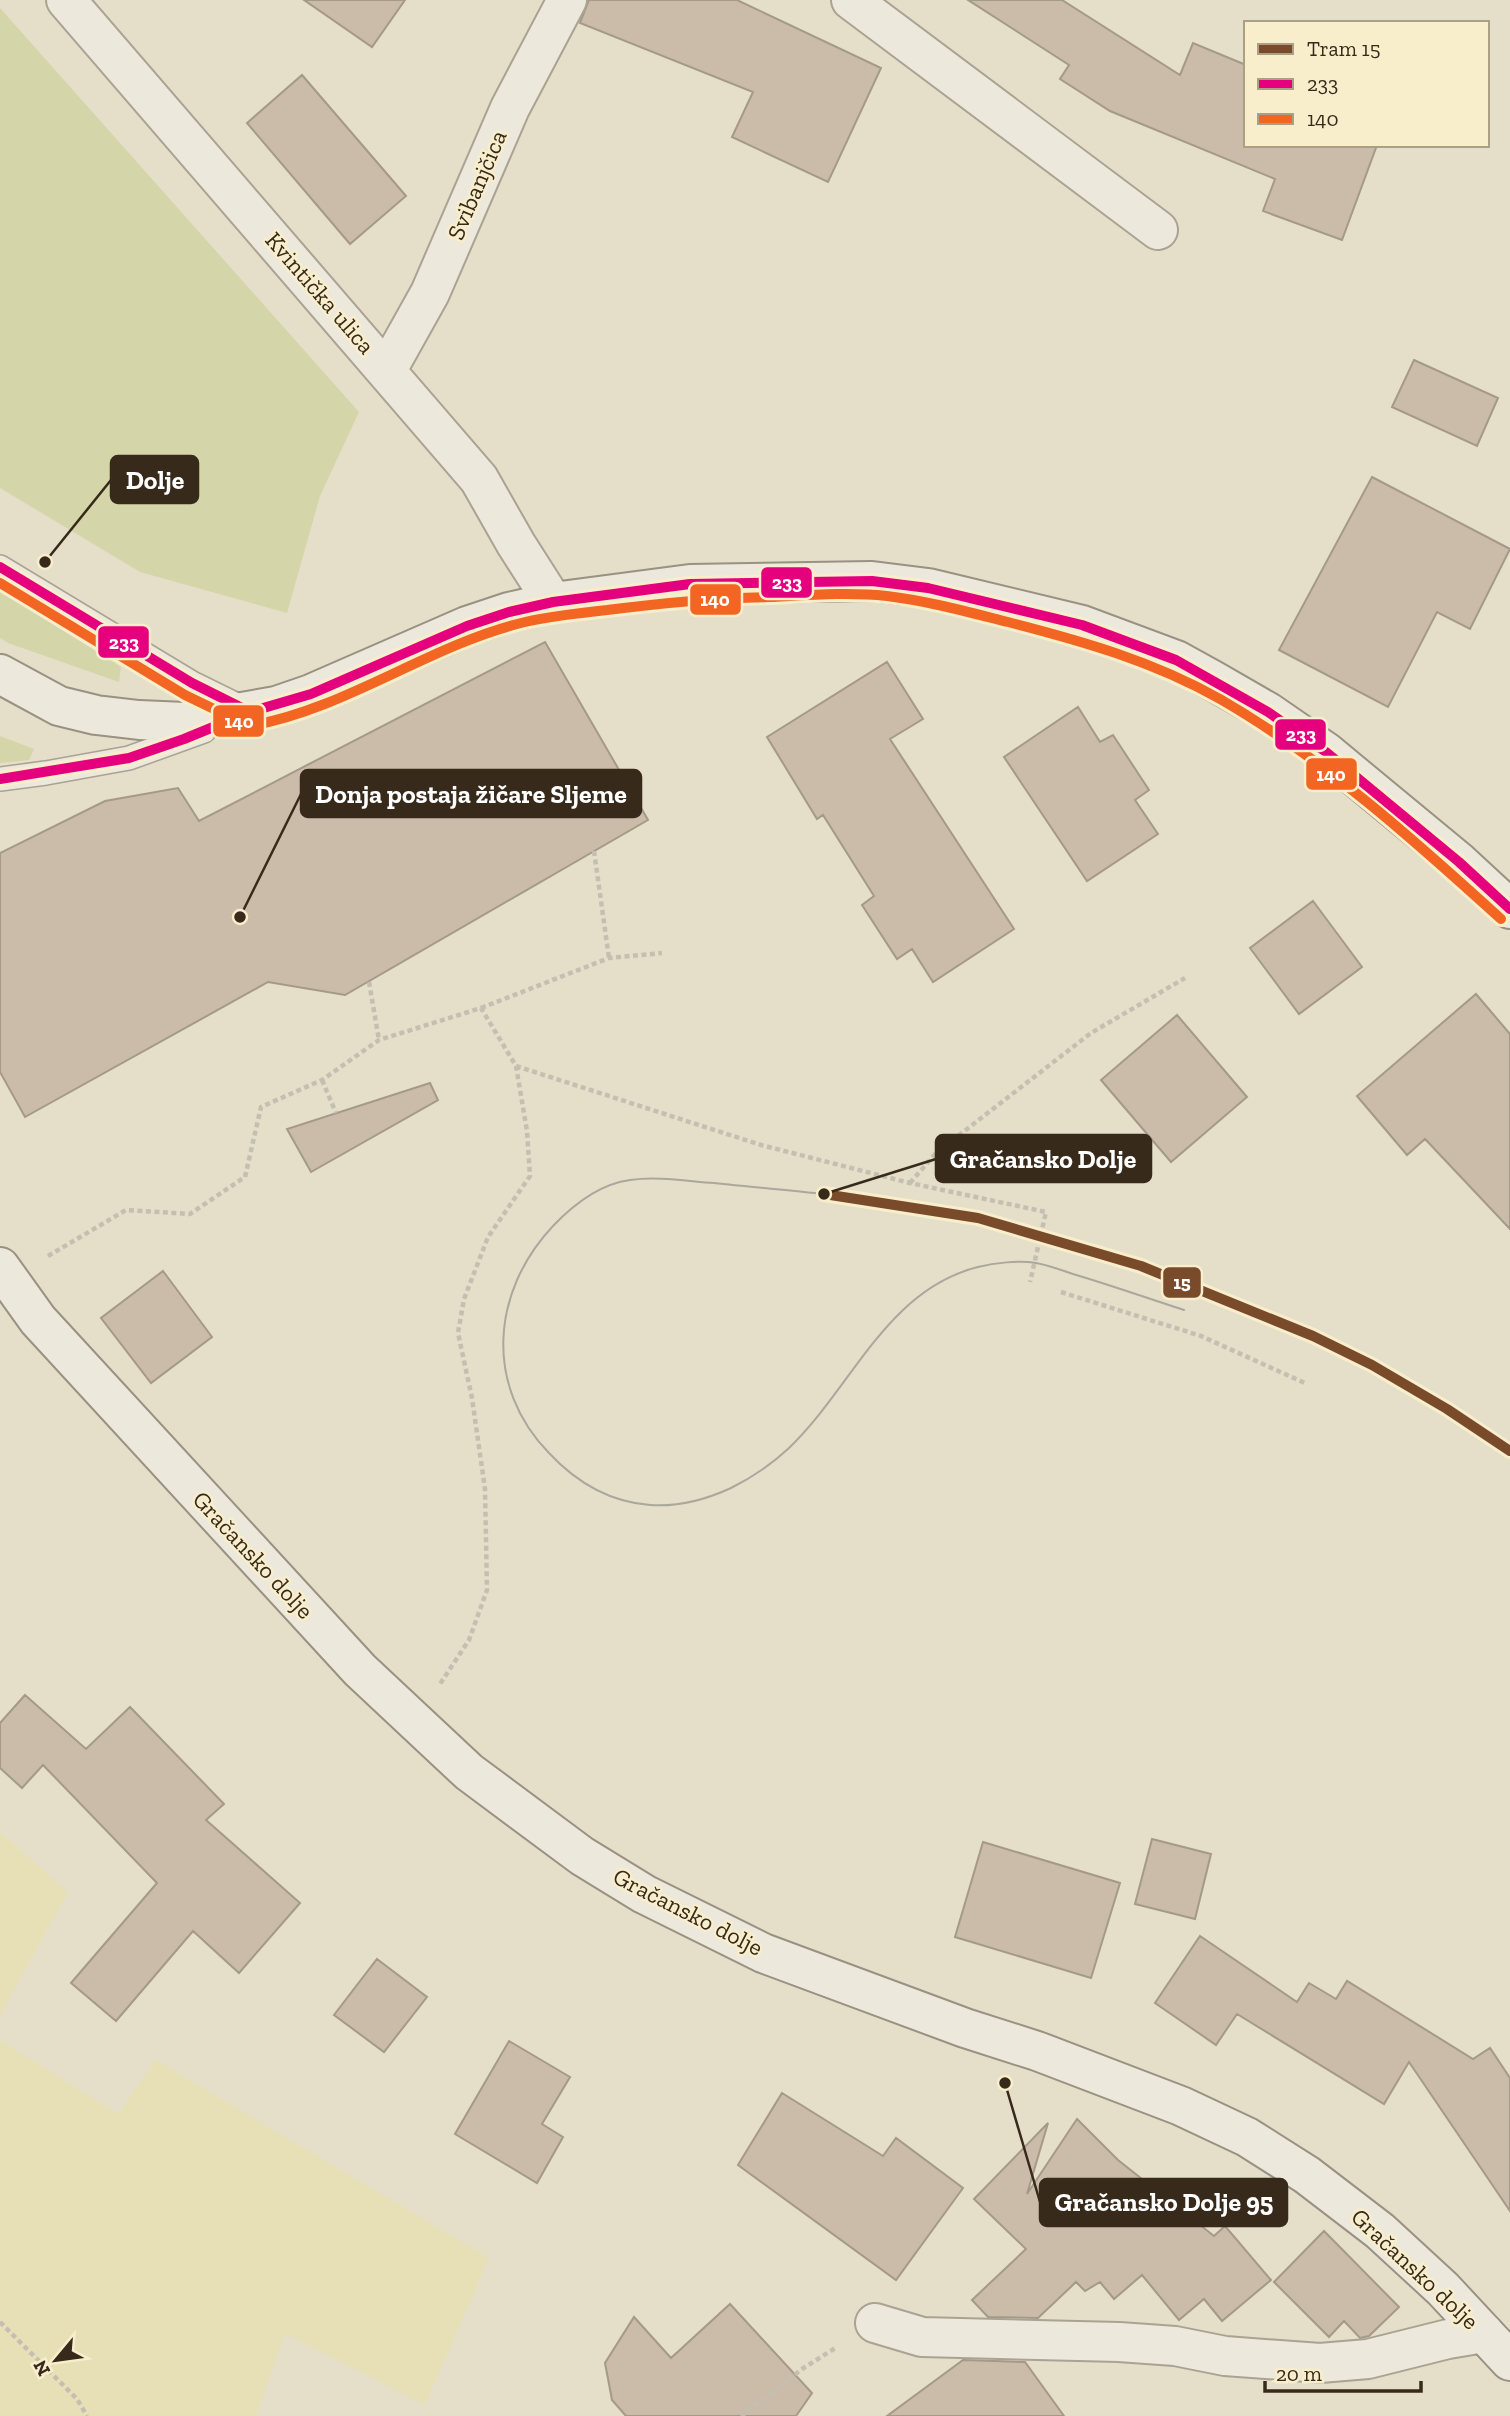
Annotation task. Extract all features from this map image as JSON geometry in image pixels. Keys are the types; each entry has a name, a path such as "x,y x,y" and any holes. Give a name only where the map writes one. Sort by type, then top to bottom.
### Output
{"street":[{"name":"Kvintička ulica","path":"66,0 479,480 553,603"},
{"name":"Svibanjčica","path":"387,370 430,293 510,108 567,0"},
{"path":"851,0 1158,230"},
{"path":"0,674 60,706 96,715 185,722 250,712 311,694 467,626 509,612 553,603 690,584 872,581 928,588 1082,625 1176,660 1268,712 1326,752 1510,909"},
{"path":"0,707 60,706"},
{"name":"Gračansko dolje","path":"0,1266 38,1320 270,1574 412,1721 469,1772 582,1856 644,1894 764,1953 965,2028 1037,2051 1181,2106 1247,2137 1307,2175 1380,2231 1443,2289 1510,2361"},
{"path":"875,2323 922,2337 1119,2342 1175,2346 1225,2356 1320,2363 1368,2359 1484,2333"}],"lane":[{"path":"0,567 192,683 250,712"},
{"path":"0,779 129,758 250,712"}],"path":[{"path":"594,851 609,958"},
{"path":"47,1256 126,1210 190,1214 245,1177 261,1107 322,1080 379,1040 481,1008 609,958 662,953"},
{"path":"910,1183 936,1153 1091,1033 1185,978"},
{"path":"369,982 379,1040"},
{"path":"412,1721 469,1640 487,1590 485,1489 472,1398 458,1333 464,1299 488,1237 530,1176 527,1131 516,1066 481,1008"},
{"path":"516,1066 761,1145 910,1183 1046,1212 1030,1282"},
{"path":"322,1080 336,1113"},
{"path":"1061,1292 1201,1336 1307,1384"},
{"path":"0,2322 77,2399 87,2416"},
{"path":"741,2416 802,2369 875,2323"}],"shaded area":[{"path":"0,1832 68,1892 0,2016"},
{"path":"0,2040 118,2114 156,2060 489,2258 425,2405 285,2334 256,2416 0,2416"}],"green space":[{"path":"0,8 359,412 320,496 287,613 140,572 0,488"},
{"path":"0,591 121,667 119,682 0,638"},
{"path":"0,736 34,749 29,760 0,763"}],"building":[{"path":"304,0 405,0 372,47"},
{"path":"589,0 737,0 881,68 828,182 732,137 753,92 580,23"},
{"path":"968,0 1062,0 1180,75 1193,43 1244,64 1244,147 1376,147 1342,240 1263,211 1275,179 1110,111 1060,79 1069,65"},
{"path":"302,75 406,196 350,244 247,123"},
{"path":"1414,360 1498,398 1477,446 1392,407"},
{"path":"1372,477 1510,549 1470,629 1437,612 1388,707 1279,650"},
{"path":"545,642 648,820 345,995 268,982 25,1117 0,1072 0,853 105,801 178,788 199,821"},
{"path":"887,662 923,719 890,739 1014,929 933,982 912,949 897,959 862,905 874,896 823,815 817,819 767,737"},
{"path":"1078,707 1100,742 1113,735 1149,790 1135,800 1158,834 1087,881 1004,757"},
{"path":"1313,901 1362,967 1299,1014 1250,948"},
{"path":"1476,994 1510,1034 1510,1229 1425,1139 1407,1155 1357,1096"},
{"path":"1177,1015 1247,1097 1171,1162 1101,1080"},
{"path":"430,1083 438,1100 311,1172 287,1129"},
{"path":"163,1271 212,1337 151,1383 101,1318"},
{"path":"25,1695 86,1749 130,1707 224,1804 206,1820 300,1903 239,1973 193,1931 116,2021 71,1983 157,1883 43,1765 22,1788 0,1768 0,1723"},
{"path":"1152,1839 1211,1854 1195,1919 1135,1904"},
{"path":"983,1842 1120,1883 1091,1978 955,1937"},
{"path":"1200,1936 1297,2002 1309,1983 1336,1999 1347,1981 1473,2059 1490,2048 1510,2078 1510,2211 1409,2062 1384,2104 1237,2014 1216,2045 1155,2003"},
{"path":"377,1959 427,1997 384,2052 334,2015"},
{"path":"509,2041 570,2077 542,2124 563,2137 537,2183 455,2134"},
{"path":"782,2093 883,2156 896,2138 963,2188 896,2280 738,2165"},
{"path":"1077,2119 1118,2160 1214,2236 1225,2226 1271,2280 1222,2321 1204,2299 1179,2320 1142,2275 1114,2299 1100,2282 1085,2291 1076,2282 1038,2318 988,2317 972,2300 1026,2249 974,2199 1048,2123 1027,2194"},
{"path":"1324,2231 1399,2307 1369,2336 1360,2338 1344,2321 1329,2337 1274,2282"},
{"path":"730,2304 812,2393 796,2416 626,2416 612,2400 605,2363 634,2317 671,2358"},
{"path":"963,2360 1025,2362 1064,2416 887,2416"}],"tram line":[{"path":"824,1194 682,1180 640,1179 608,1186 578,1203 561,1218 532,1252 517,1280 507,1309 503,1339 505,1369 513,1399 528,1427 549,1453 582,1481 621,1500 650,1505 681,1504 721,1492 754,1475 789,1448 894,1319 919,1297 946,1279 978,1267 1014,1262 1041,1264 1184,1310"},
{"name":"15","path":"824,1194 978,1218 1141,1266 1313,1336 1372,1365 1447,1409 1510,1451"}],"transit line":[{"name":"233","path":"0,567 192,683 250,712"},
{"name":"233","path":"0,779 129,758 250,712 311,694 467,626 509,612 553,602 690,584 872,581 928,588 1082,625 1176,660 1268,712 1326,752 1459,862 1510,909"},
{"name":"140","path":"0,583 185,695 249,726 320,706 490,632 545,618 689,601 829,594 887,596 948,607 1117,653 1220,699 1258,722 1331,774 1401,830 1501,919"}],"place":[{"name":"Dolje","path":"45,562"},
{"name":"Donja postaja žičare Sljeme","path":"240,917"},
{"name":"Gračansko Dolje","path":"824,1194"},
{"name":"Gračansko Dolje 95","path":"1005,2083"}]}
